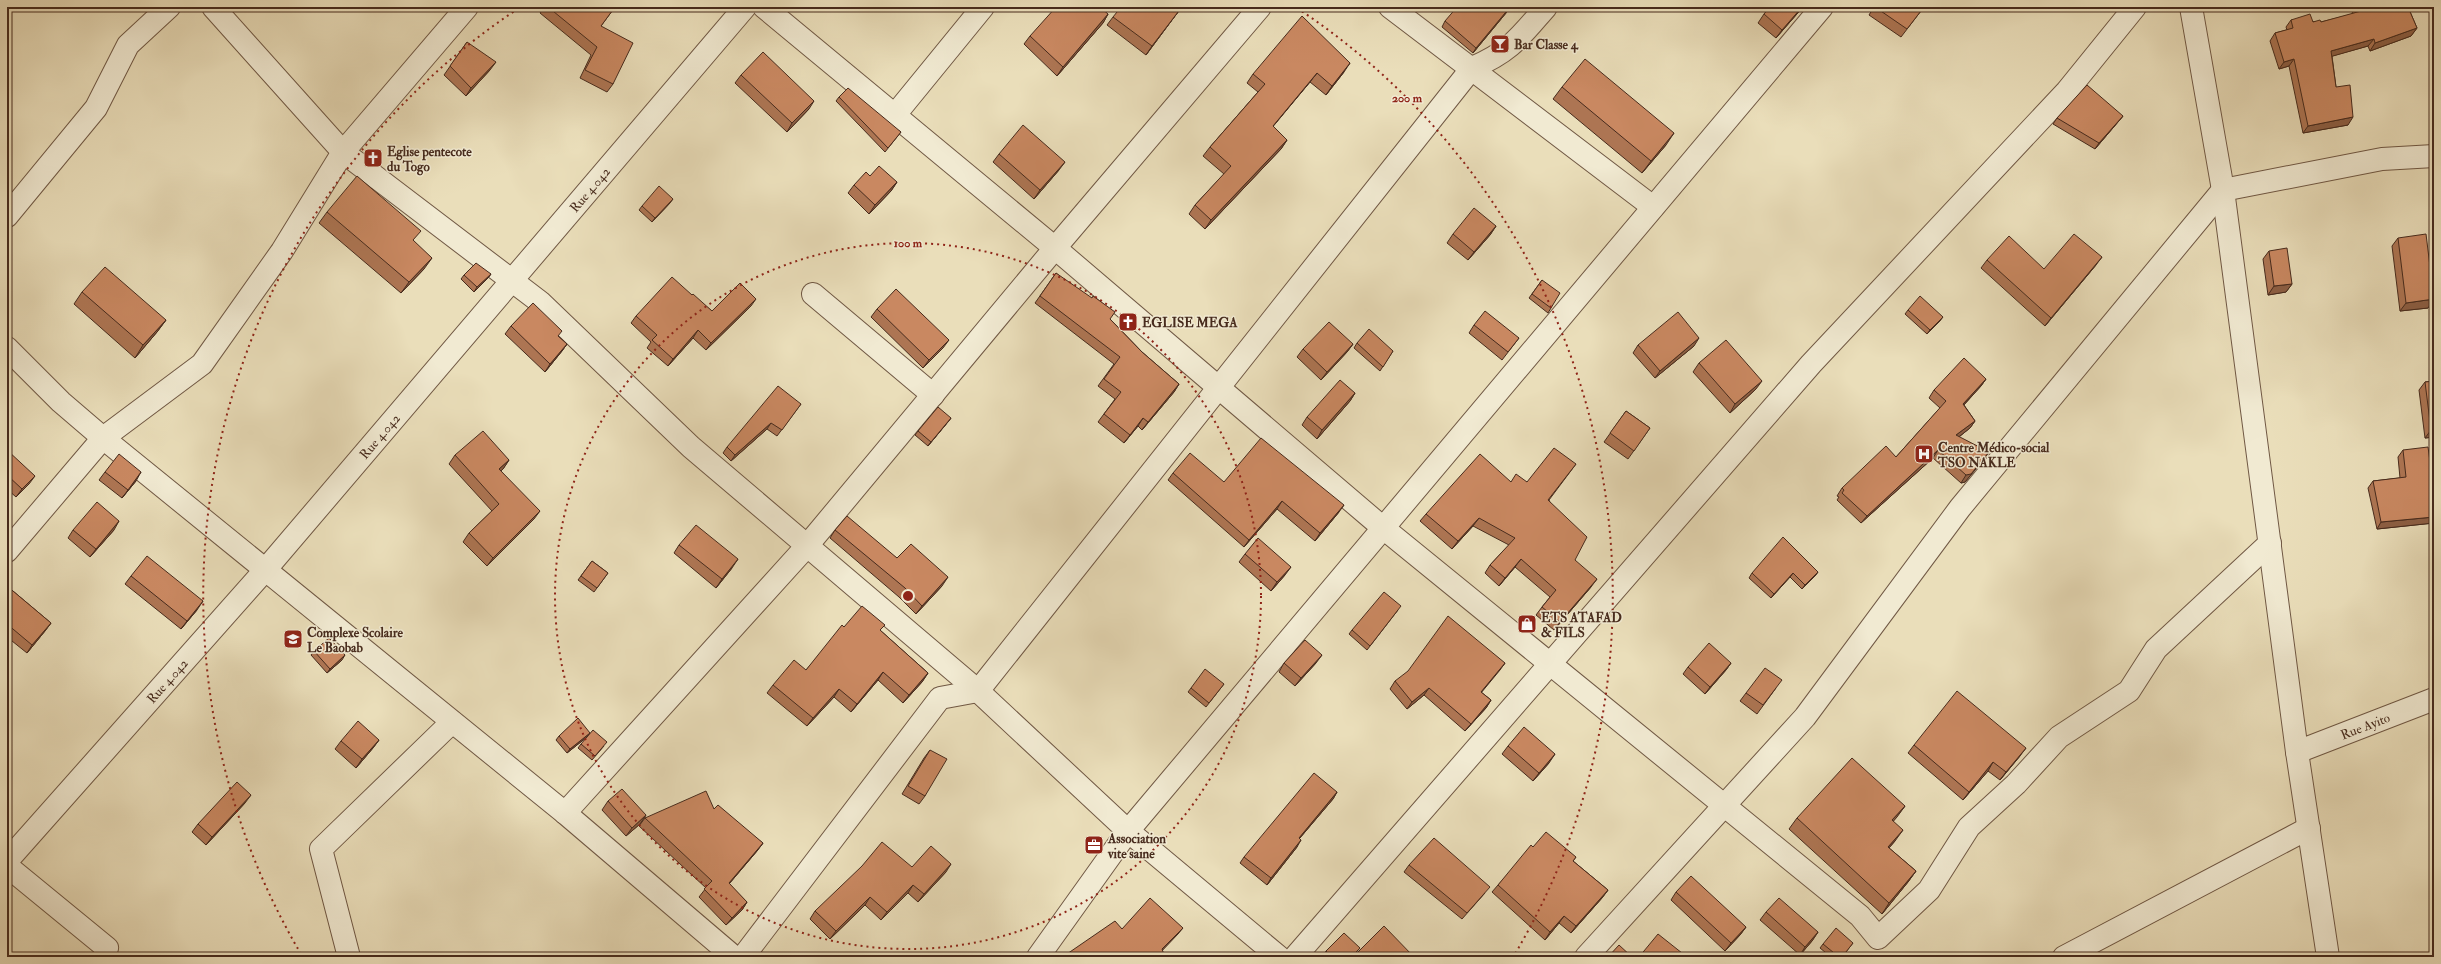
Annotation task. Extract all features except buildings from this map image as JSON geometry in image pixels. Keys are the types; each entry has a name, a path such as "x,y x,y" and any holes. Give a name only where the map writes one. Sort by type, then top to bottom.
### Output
{"street":[{"path":"7,216 96,108 128,45 169,7"},
{"path":"213,7 343,152 540,302 691,447 806,547 978,691 1128,831 1279,957"},
{"path":"7,551 103,438 202,364 282,251 343,152 467,7"},
{"name":"Rue 4.042","path":"7,861 266,570 746,7"},
{"path":"764,7 1055,248 1382,527 1860,916 1878,938 1929,890 1969,827 2016,784 2058,737 2129,691 2156,649 2270,542"},
{"path":"894,116 983,7"},
{"path":"564,813 806,547 1055,248 1260,7"},
{"path":"1390,7 1652,206"},
{"path":"743,957 940,698 978,691 1472,68 1494,59 1516,43 1546,7"},
{"path":"1038,957 1128,831 1652,206 1822,7"},
{"path":"1295,957 1551,665 1811,364 2067,91 2135,7"},
{"path":"2192,7 2223,190 2297,752 2328,957"},
{"path":"1586,957 1805,716 1960,508 2223,190 2382,159 2434,156"},
{"path":"813,294 933,395"},
{"path":"7,348 61,402 103,438 564,813 734,957"},
{"name":"Rue Ayito","path":"2297,752 2434,699"},
{"path":"349,957 321,849 452,722"},
{"path":"2064,957 2308,828"},
{"path":"7,866 107,948 104,957"}],"place":[{"name":"Bar Classe 4","path":"1500,44"},
{"name":"Eglise pentecote du Togo","path":"373,158"},
{"name":"EGLISE MEGA","path":"1128,322"},
{"name":"Centre Médico-social TSO NAKLE","path":"1924,454"},
{"name":"ETS ATAFAD & FILS","path":"1527,624"},
{"name":"Complexe Scolaire Le Baobab","path":"293,639"},
{"name":"Association vite saine","path":"1094,845"}]}
